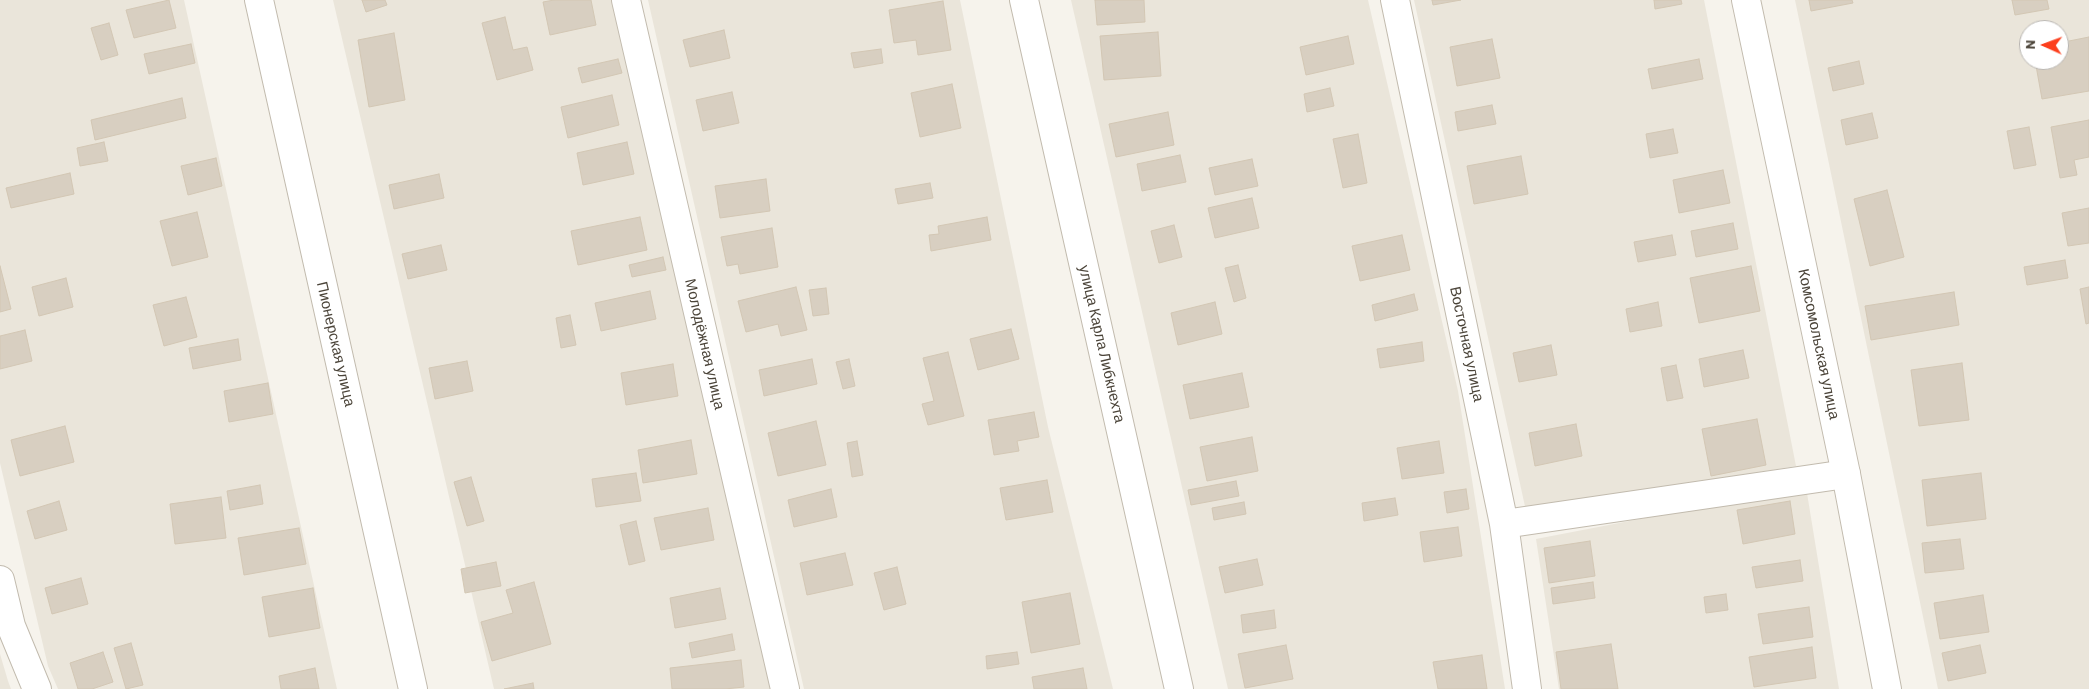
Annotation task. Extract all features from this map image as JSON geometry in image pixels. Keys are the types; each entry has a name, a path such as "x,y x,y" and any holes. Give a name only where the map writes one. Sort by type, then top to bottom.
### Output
{"street":[{"name":"Пионерская улица","path":"259,0 413,689"},
{"name":"Молодёжная улица","path":"626,0 785,689"},
{"name":"улица Карла Либкнехта","path":"1024,0 1179,689"},
{"name":"Восточная улица","path":"1395,0 1504,524 1527,689"},
{"name":"Комсомольская улица","path":"1746,0 1846,474 1887,689"},
{"path":"1504,524 1846,474"},
{"path":"0,580 11,626 37,689"}],"shaded area":[{"path":"0,0 184,0 337,689 58,689 48,666 0,463"},
{"path":"333,0 614,0 771,689 494,689"},
{"path":"648,0 960,0 1048,427 1113,689 804,689"},
{"path":"1071,0 1368,0 1458,391 1505,689 1228,689"},
{"path":"1414,0 1704,0 1796,466 1526,511"},
{"path":"1795,0 2089,0 2089,689 1938,689"},
{"path":"1806,487 1839,689 1559,689 1536,539"},
{"path":"0,654 8,681 11,689 0,689"}],"building":[{"path":"169,0 176,28 134,38 126,10"},
{"path":"362,0 385,0 387,5 366,12"},
{"path":"554,0 591,0 596,25 550,35 543,2"},
{"path":"1095,0 1144,0 1145,22 1097,25"},
{"path":"1432,0 1461,0 1433,5"},
{"path":"1654,0 1681,0 1682,4 1655,9"},
{"path":"1809,0 1852,0 1853,3 1811,11"},
{"path":"2012,0 2047,0 2049,9 2015,15"},
{"path":"943,1 951,50 918,55 916,40 894,43 889,10"},
{"path":"505,17 513,50 527,47 533,70 497,80 482,23"},
{"path":"109,23 118,55 101,60 91,28"},
{"path":"724,30 730,58 690,67 683,40"},
{"path":"1158,32 1161,76 1104,80 1100,36"},
{"path":"394,33 405,100 369,107 358,40"},
{"path":"1348,36 1354,64 1306,75 1300,47"},
{"path":"2089,37 2089,91 2042,99 2037,70 2069,70 2069,41"},
{"path":"1492,39 1500,78 1457,86 1450,47"},
{"path":"191,44 195,63 149,74 144,54"},
{"path":"881,49 883,63 854,68 851,53"},
{"path":"618,59 622,73 582,83 578,68"},
{"path":"1699,59 1703,79 1652,89 1648,69"},
{"path":"1859,61 1864,84 1833,91 1828,68"},
{"path":"952,84 961,128 920,137 911,93"},
{"path":"1330,88 1334,106 1307,112 1304,94"},
{"path":"732,92 739,123 703,131 696,100"},
{"path":"612,95 619,125 568,138 561,107"},
{"path":"182,98 186,118 95,140 91,120"},
{"path":"1492,105 1496,124 1458,131 1455,112"},
{"path":"1168,112 1174,145 1116,157 1109,124"},
{"path":"1872,113 1878,138 1846,145 1841,120"},
{"path":"2089,120 2089,157 2074,160 2077,175 2060,178 2051,127"},
{"path":"2029,127 2036,165 2014,169 2007,131"},
{"path":"1673,129 1678,153 1650,158 1646,134"},
{"path":"1358,134 1367,183 1343,188 1333,139"},
{"path":"104,142 108,161 80,166 77,148"},
{"path":"627,142 634,174 583,185 577,153"},
{"path":"1180,155 1186,182 1142,191 1137,164"},
{"path":"1521,156 1528,194 1474,204 1467,166"},
{"path":"216,158 222,186 188,195 181,166"},
{"path":"1252,159 1258,186 1215,195 1209,168"},
{"path":"1723,170 1730,203 1679,213 1673,180"},
{"path":"70,173 74,194 11,208 6,188"},
{"path":"439,174 444,198 394,209 389,185"},
{"path":"766,179 770,211 720,218 715,186"},
{"path":"930,183 933,198 898,204 895,189"},
{"path":"1887,190 1904,257 1870,266 1854,199"},
{"path":"1252,198 1259,228 1215,238 1208,208"},
{"path":"2089,208 2089,243 2068,246 2062,213"},
{"path":"197,212 208,257 172,266 160,221"},
{"path":"640,217 647,250 578,265 571,231"},
{"path":"987,217 991,240 931,251 929,235 939,234 938,226"},
{"path":"1733,223 1738,249 1696,257 1691,231"},
{"path":"1174,225 1182,257 1159,263 1151,231"},
{"path":"772,228 778,267 740,274 738,264 727,266 721,237"},
{"path":"1402,235 1410,270 1360,281 1352,246"},
{"path":"1672,235 1676,255 1638,262 1634,242"},
{"path":"441,245 447,270 408,279 402,254"},
{"path":"663,257 666,270 632,277 629,265"},
{"path":"2065,260 2068,278 2027,285 2024,267"},
{"path":"1238,265 1246,298 1234,302 1225,268"},
{"path":"0,266 11,309 0,312"},
{"path":"1751,266 1760,311 1699,323 1690,278"},
{"path":"66,278 73,307 39,316 32,287"},
{"path":"796,287 807,330 781,336 778,324 746,332 738,301"},
{"path":"2089,287 2089,323 2086,324 2080,289"},
{"path":"826,288 829,314 813,316 809,290"},
{"path":"650,291 656,319 601,331 595,303"},
{"path":"1954,292 1959,325 1871,340 1865,306"},
{"path":"1414,294 1418,310 1375,321 1372,305"},
{"path":"186,297 197,337 164,346 153,305"},
{"path":"1215,302 1222,334 1178,345 1171,313"},
{"path":"1658,302 1662,326 1630,332 1626,309"},
{"path":"570,315 576,345 561,348 556,318"},
{"path":"1011,329 1019,359 978,370 970,339"},
{"path":"25,330 32,361 0,369 0,336"},
{"path":"238,339 241,360 193,369 189,348"},
{"path":"1422,342 1424,361 1380,368 1377,349"},
{"path":"1551,345 1557,375 1519,382 1513,353"},
{"path":"1743,350 1749,378 1704,387 1699,359"},
{"path":"948,352 964,416 928,425 922,404 934,401 923,358"},
{"path":"812,359 817,384 764,396 759,370"},
{"path":"849,359 855,386 843,389 836,362"},
{"path":"467,361 473,391 435,399 429,368"},
{"path":"1962,363 1969,420 1919,426 1911,370"},
{"path":"673,364 678,396 626,405 621,373"},
{"path":"1676,365 1683,398 1667,401 1661,368"},
{"path":"1242,373 1249,407 1190,419 1183,385"},
{"path":"268,383 273,414 229,422 224,391"},
{"path":"1034,412 1039,437 1017,441 1019,451 994,455 988,420"},
{"path":"1757,419 1766,465 1711,476 1702,429"},
{"path":"816,421 826,465 778,476 768,433"},
{"path":"1576,424 1582,456 1535,466 1529,433"},
{"path":"65,426 74,462 20,476 11,440"},
{"path":"1252,437 1258,471 1207,481 1200,447"},
{"path":"691,440 697,474 643,483 638,450"},
{"path":"857,441 863,475 852,477 847,443"},
{"path":"1439,441 1444,473 1402,479 1397,448"},
{"path":"636,473 641,501 596,507 592,479"},
{"path":"1981,473 1986,519 1927,526 1922,480"},
{"path":"471,477 484,521 467,526 454,482"},
{"path":"1047,480 1053,512 1006,520 1000,488"},
{"path":"1236,481 1239,496 1191,505 1188,490"},
{"path":"260,485 263,504 230,510 227,491"},
{"path":"831,489 837,517 794,527 788,500"},
{"path":"1466,489 1469,509 1447,513 1444,492"},
{"path":"221,497 226,538 175,544 170,504"},
{"path":"1395,498 1398,515 1364,521 1362,503"},
{"path":"59,501 67,530 35,539 27,511"},
{"path":"1790,501 1795,534 1743,544 1737,510"},
{"path":"1244,502 1246,514 1214,520 1212,508"},
{"path":"708,508 714,540 661,550 654,518"},
{"path":"636,521 645,561 629,565 620,525"},
{"path":"1458,527 1462,556 1424,562 1420,532"},
{"path":"299,528 306,564 244,575 238,538"},
{"path":"1960,539 1964,569 1925,573 1922,543"},
{"path":"1590,541 1595,576 1549,583 1544,548"},
{"path":"845,553 853,585 807,595 800,563"},
{"path":"1257,559 1263,585 1225,593 1219,567"},
{"path":"1800,560 1803,581 1756,588 1752,567"},
{"path":"496,562 501,586 465,593 461,569"},
{"path":"897,567 906,604 884,610 874,573"},
{"path":"81,578 88,604 52,614 45,588"},
{"path":"534,582 551,644 492,661 481,622 513,613 506,590"},
{"path":"1593,582 1595,598 1553,604 1551,588"},
{"path":"313,588 320,628 269,637 262,597"},
{"path":"720,588 726,619 675,628 670,598"},
{"path":"1070,593 1080,644 1031,653 1022,602"},
{"path":"1726,594 1728,610 1706,613 1704,597"},
{"path":"1983,595 1989,632 1940,639 1934,603"},
{"path":"1809,607 1813,637 1763,644 1758,614"},
{"path":"1274,610 1276,628 1243,633 1241,615"},
{"path":"732,634 735,650 692,658 689,643"},
{"path":"131,643 143,685 126,689 114,648"},
{"path":"1611,644 1618,689 1561,689 1556,652"},
{"path":"1286,645 1293,679 1245,688 1238,654"},
{"path":"1980,645 1986,673 1948,681 1942,653"},
{"path":"1812,647 1816,678 1754,687 1749,657"},
{"path":"103,652 113,682 92,689 78,689 70,663"},
{"path":"1017,652 1019,664 987,669 986,656"},
{"path":"1482,655 1487,689 1438,689 1433,662"},
{"path":"741,660 744,687 672,689 670,668"},
{"path":"315,668 319,689 281,689 279,676"},
{"path":"1083,668 1087,689 1034,689 1032,677"},
{"path":"533,683 534,689 504,689"}]}
